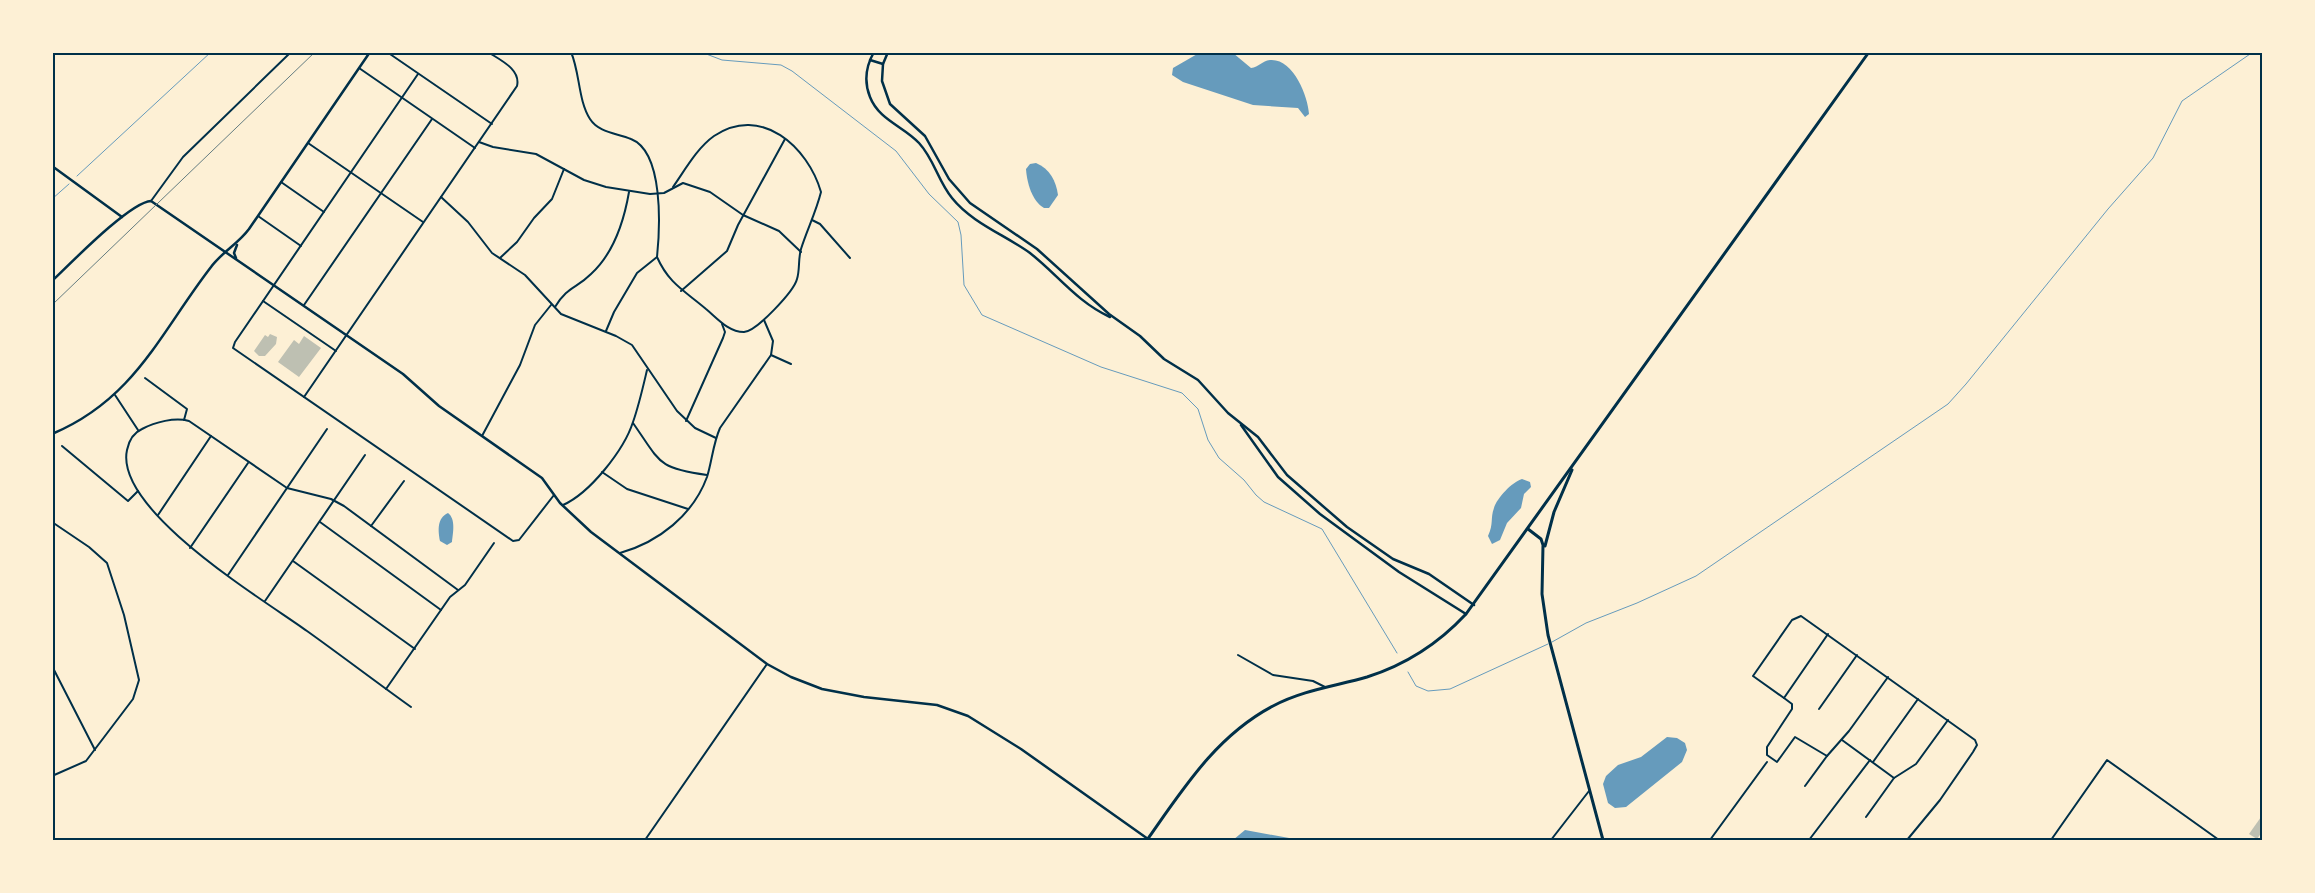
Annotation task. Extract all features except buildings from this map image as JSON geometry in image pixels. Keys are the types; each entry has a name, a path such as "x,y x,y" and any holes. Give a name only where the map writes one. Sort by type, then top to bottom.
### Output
{"main road":[{"path":"1148,840 1196,772 1227,738 1275,705 1325,687 1369,676 1398,664 1434,643 1466,614 1869,52"},
{"path":"1578,460 1556,506 1544,551 1542,594 1548,635 1588,791 1603,840"},
{"path":"1528,529 1542,540 1544,551"}],"street":[{"path":"52,281 122,217 142,203 151,201 184,157 291,52"},
{"path":"52,434 93,412 115,395 142,366 204,276 237,243 258,216 370,52"},
{"path":"387,52 492,124"},
{"path":"304,397 517,86 518,79 512,69 488,52"},
{"path":"571,52 590,118 597,126 632,139 643,148 652,170 657,193 659,229 657,257 681,291 707,309 722,324 725,332 724,338 686,420"},
{"path":"874,52 870,60 866,80 873,103 882,115 920,144 944,186 958,204 1030,254 1083,302 1114,318"},
{"path":"888,52 883,64 882,81 890,104 925,136 949,179 964,198 982,214 1036,249 1114,318 1140,336 1164,359 1198,380 1256,443 1278,477 1313,509 1399,572 1466,614"},
{"path":"870,60 883,64"},
{"path":"359,68 475,148"},
{"path":"418,74 233,348 513,541 520,540 554,495"},
{"path":"304,306 432,120"},
{"path":"674,187 707,142 723,131 743,126 769,128 785,138 806,158 818,183 821,192 801,252 797,279 793,288 764,320 744,332 722,324"},
{"path":"681,291 727,251 743,215 785,138"},
{"path":"479,142 493,147 536,154 591,183 629,192 664,193 682,183 710,192 743,215 779,231 801,252"},
{"path":"308,143 424,223"},
{"path":"52,166 122,217"},
{"path":"500,258 517,242 529,224 552,198 564,169"},
{"path":"281,182 324,212"},
{"path":"554,308 565,293 592,273 607,253 622,225 629,192"},
{"path":"441,198 468,222 487,247 525,274 554,308 568,317 606,332 635,348 647,370 686,420 694,428 716,438"},
{"path":"151,201 403,374 439,406 542,478 562,505 591,532 767,664 791,678 822,689 864,697 937,705 968,716 1001,736 1148,840"},
{"path":"258,216 301,246"},
{"path":"812,220 820,224 850,258"},
{"path":"237,243 234,253 237,260"},
{"path":"606,332 614,312 637,273 657,257"},
{"path":"263,301 336,351"},
{"path":"482,436 520,365 534,325 551,305"},
{"path":"620,553 636,549 655,538 673,526 688,509 707,475 716,438 771,355 773,341 764,320"},
{"path":"771,355 792,364"},
{"path":"562,505 577,498 602,472 633,423 647,370"},
{"path":"145,378 187,409 184,420"},
{"path":"115,395 138,430"},
{"path":"411,707 190,548 158,515 138,491 129,476 126,460 130,442 138,430 165,421 184,420 211,436 287,488 334,500 458,590"},
{"path":"1237,421 1258,437 1288,475 1354,532 1393,559 1429,574 1474,605"},
{"path":"633,423 662,464 680,471 707,475"},
{"path":"228,575 327,430"},
{"path":"158,515 211,436"},
{"path":"62,446 128,500 138,491"},
{"path":"265,601 366,455"},
{"path":"190,548 249,462"},
{"path":"602,472 627,489 688,509"},
{"path":"371,526 404,481"},
{"path":"52,522 89,547 107,563 124,615 138,675 138,687 134,698 95,750 83,764 52,776"},
{"path":"319,522 441,610"},
{"path":"386,689 441,610 458,590 465,585 494,543"},
{"path":"292,561 415,649"},
{"path":"1827,756 1795,737 1777,762 1767,755 1766,752 1792,709 1792,704 1753,676 1796,617 1804,617 1975,740 1977,745 1940,800 1907,840"},
{"path":"1784,698 1828,634"},
{"path":"1238,655 1273,675 1313,681 1325,687"},
{"path":"1819,709 1858,655"},
{"path":"645,840 767,664"},
{"path":"52,666 95,750"},
{"path":"1806,786 1888,677"},
{"path":"1809,840 1918,699"},
{"path":"1866,817 1894,778 1916,764 1948,720"},
{"path":"1842,740 1894,778"},
{"path":"2051,840 2107,760 2217,840"},
{"path":"1710,840 1767,762"},
{"path":"1551,840 1588,791"},
{"path":"52,839 56,840"}],"water":[{"path":"1199,53 1233,53 1251,68 1270,60 1286,65 1302,88 1309,114 1305,117 1298,108 1253,105 1183,82 1172,75 1173,68"},
{"path":"1036,163 1049,172 1056,185 1058,195 1049,208 1044,208 1036,201 1029,186 1026,169 1030,164"},
{"path":"1522,479 1530,482 1531,487 1524,494 1521,508 1507,523 1500,540 1492,544 1488,536 1496,504 1510,487"},
{"path":"448,513 453,522 453,530 452,542 447,545 440,541 439,529 440,521"},
{"path":"1667,737 1677,738 1685,743 1687,750 1682,762 1626,807 1615,808 1608,803 1603,784 1606,776 1618,765 1641,757"},
{"path":"1245,830 1300,840 1233,840"}],"waterway":[{"path":"77,176 211,52"},
{"path":"701,52 722,60 781,65 792,71 896,151 929,194 958,222 961,235 964,285 982,315 1101,367 1182,393 1198,409 1208,440 1219,458 1244,480 1256,495 1264,502 1322,529 1397,653"},
{"path":"1552,642 1586,623 1637,603 1696,576 1948,404 2108,209 2153,158 2182,101 2253,52"},
{"path":"52,199 69,184"},
{"path":"1408,672 1416,686 1428,691 1450,689 1548,644"}],"railway":[{"path":"52,305 315,52"}]}
